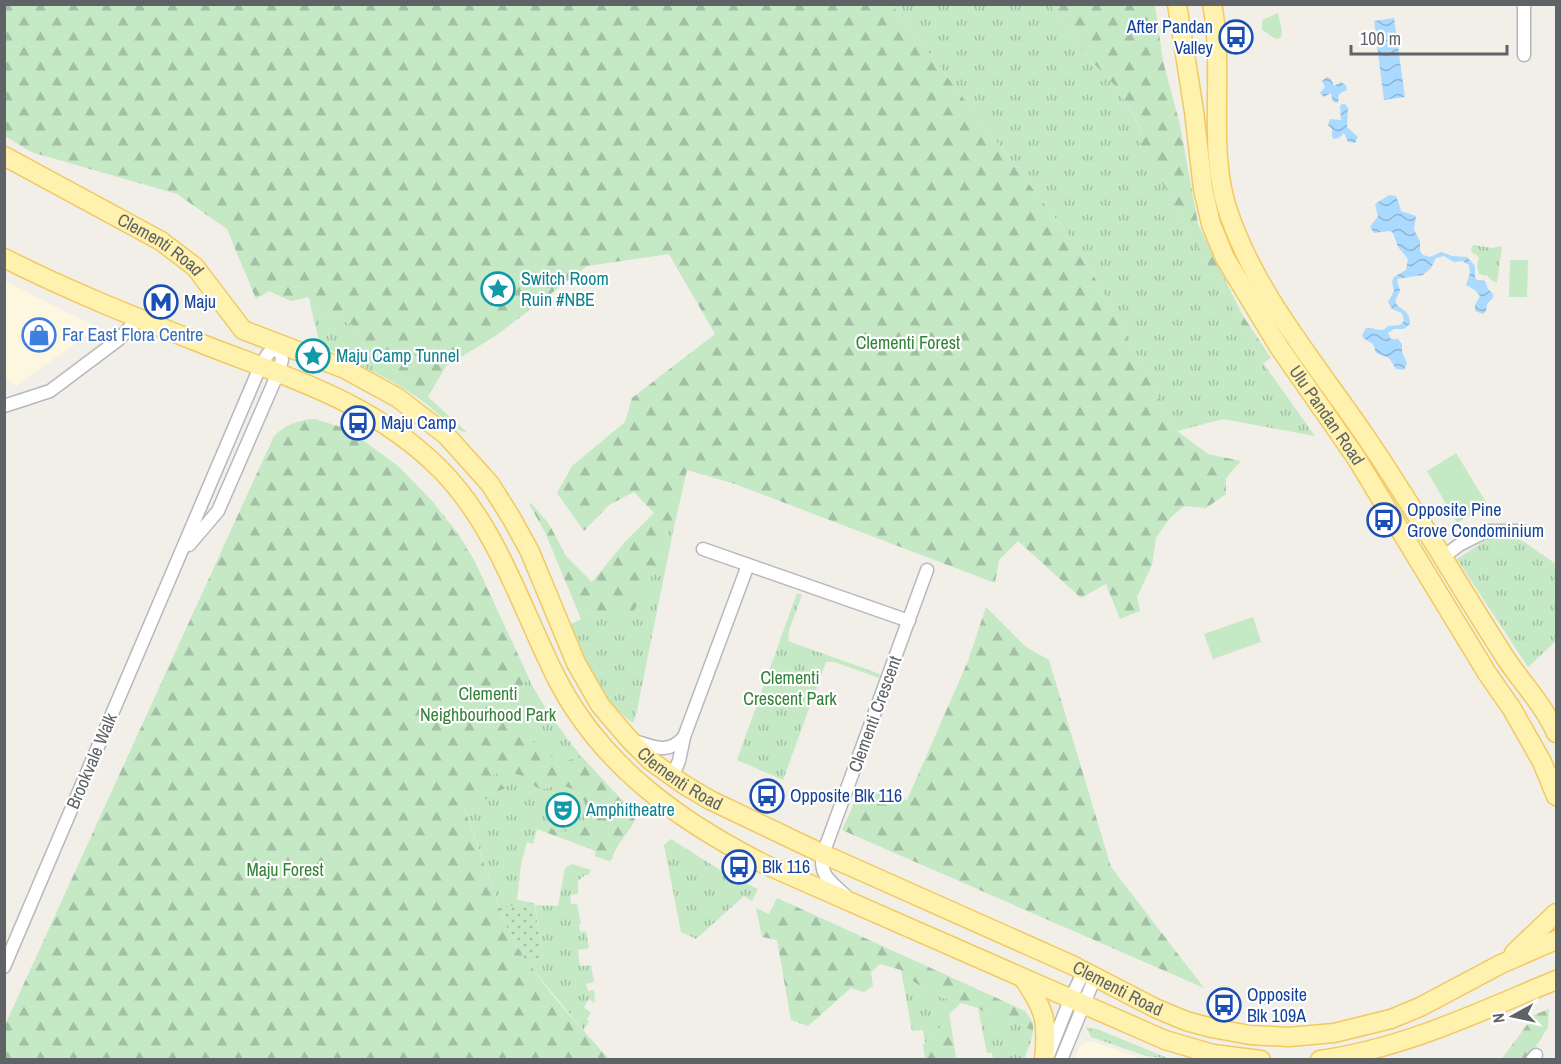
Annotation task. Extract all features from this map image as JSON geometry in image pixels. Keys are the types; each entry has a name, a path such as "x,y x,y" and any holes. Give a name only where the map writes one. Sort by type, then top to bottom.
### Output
{"main road":[{"name":"Ulu Pandan Road","path":"1177,4 1189,75 1203,189 1211,224 1225,258 1279,347 1355,456 1487,673 1512,709 1542,762 1557,796"},
{"path":"1186,4 1193,59 1193,70 1189,75"},
{"name":"Ulu Pandan Road","path":"1216,8 1219,169 1227,206 1244,251 1297,341 1370,443 1508,662 1557,734"},
{"name":"Clementi Road","path":"4,156 161,241 195,267 243,330 345,369 398,398 446,435 490,484 517,527 576,663 600,705 629,739 672,777 710,800 823,854 1089,974 1155,1008 1185,1021 1250,1035 1290,1037 1334,1033 1391,1019 1420,1007 1502,964 1557,940"},
{"name":"Clementi Road","path":"4,258 44,278 139,318 334,395 382,421 422,452 443,472 488,531 570,704 596,740 639,784 683,818 721,843 1166,1040 1213,1054 1253,1059"},
{"path":"230,355 243,345 243,330"},
{"path":"1512,709 1527,724 1533,723 1534,712 1521,679"},
{"path":"1502,964 1557,913"},
{"path":"1023,978 1040,1003 1043,1013 1047,1036 1045,1059"},
{"path":"1321,1059 1417,1038 1557,980"}],"street":[{"path":"1524,4 1524,55"},
{"path":"4,406 50,390 118,340 139,318"},
{"path":"278,373 282,360 279,344"},
{"name":"Brookvale Walk","path":"4,967 260,367 267,355 279,344"},
{"name":"Brookvale Walk","path":"180,555 218,511 278,373"},
{"path":"1442,558 1459,545 1487,531 1523,531"},
{"path":"704,549 909,621"},
{"path":"672,777 681,754 684,737 748,565"},
{"name":"Clementi Crescent","path":"823,854 927,570"},
{"path":"629,739 666,749 677,745 684,737"},
{"path":"823,854 821,866 824,874 850,900"},
{"path":"1045,1059 1077,1002 1089,974"},
{"path":"1061,1059 1077,1002"}],"shaded area":[{"path":"5,281 98,328 15,386 5,376"},
{"path":"1089,1041 1142,1059 1074,1059 1080,1046"}],"green space":[{"name":"Clementi Forest","path":"5,4 892,5 1072,240 1102,290 1177,431 1208,454 1241,461 1226,478 1226,494 1206,508 1184,506 1170,518 1156,538 1152,565 1137,597 1140,611 1120,619 1106,584 1081,598 1018,541 999,560 995,583 735,484 687,470 674,527 668,528 661,557 630,619 592,609 581,619 545,532 529,504 531,503 549,524 566,556 592,582 624,543 654,513 634,492 609,505 584,531 557,493 572,466 625,422 632,398 715,334 669,254 587,266 497,335 446,366 429,395 369,352 353,325 311,308 309,297 291,301 269,291 256,299 227,229 177,194 31,152 5,136"},
{"path":"892,5 1051,5 1084,53 1118,89 1142,132 1162,183 1263,363 1315,436 1223,419 1177,431 1102,290 1072,240"},
{"path":"1051,5 1155,5 1163,61 1180,125 1198,224 1243,316 1271,358 1263,363 1162,183 1138,137 1142,131 1118,89 1084,53"},
{"path":"1278,13 1282,31 1281,38 1276,39 1262,30 1262,20"},
{"path":"1474,245 1491,248 1502,246 1497,283 1488,276 1479,274 1477,265 1479,257 1472,252 1471,248"},
{"path":"1510,260 1528,260 1527,297 1509,297"},
{"path":"311,308 353,325 369,352 429,395 428,397 468,433 452,426 404,388 320,344"},
{"name":"Maju Forest","path":"315,419 344,428 360,438 398,466 433,502 474,560 529,678 517,692 514,701 514,710 522,728 545,752 561,762 582,757 636,813 632,825 609,861 595,856 596,851 537,829 542,821 558,831 575,829 581,825 586,811 584,801 576,791 569,787 557,786 541,789 519,775 500,773 492,775 505,788 486,799 464,807 506,926 516,944 553,996 609,1059 5,1060 5,1025 274,436 293,423"},
{"path":"1456,453 1487,504 1457,523 1427,471"},
{"name":"Clementi Neighbourhood Park","path":"398,466 440,511 467,548 526,674 547,710 588,764 636,813 632,825 609,861 595,856 596,851 537,829 533,844 527,842 521,865 517,900 534,903 500,908 464,806 486,799 491,775"},
{"path":"674,527 633,723 622,714 603,691 588,664 571,624 581,619 661,557 668,528"},
{"path":"1504,536 1521,540 1556,564 1556,641 1528,667 1457,559 1488,539"},
{"name":"Clementi Crescent Park","path":"797,593 802,595 789,630 788,641 880,674 879,678 834,662 826,662 783,780 737,760"},
{"path":"986,607 1026,647 1049,660 1111,867 1204,988 842,830 861,788 907,800 968,661"},
{"path":"1253,617 1261,642 1213,659 1204,634"},
{"path":"671,839 728,875 758,889 752,901 744,896 696,939 681,932 664,845"},
{"path":"572,864 591,870 588,875 578,881 578,894 570,895 571,904 577,904 581,924 579,925 580,932 586,931 589,948 578,950 580,966 591,965 594,982 586,984 588,991 594,990 595,1003 589,999 584,1007 591,1013 587,1019 589,1022 583,1030 526,961 543,958 535,905 558,906 565,868"},
{"path":"777,898 1025,1011 1033,1023 1033,1031 1005,1016 992,1016 978,1008 938,996 914,982 901,970 880,964 871,972 873,986 864,992 851,988 808,1026 791,1020 777,940 762,937 756,908 769,914"},
{"path":"534,903 543,958 526,961 506,926 500,908"},
{"path":"901,970 914,982 938,996 961,1003 949,1014 950,1018 925,1043 923,1030 912,1031"},
{"path":"978,1008 992,1016 1005,1016 1033,1031 1024,1059 993,1059 992,1053 987,1053"},
{"path":"1549,1009 1548,1027 1528,1059 1501,1060 1534,1015"},
{"path":"950,1018 956,1059 925,1059 923,1045"},
{"path":"1087,1028 1097,1029 1170,1059 1146,1056 1091,1037"}],"water":[{"path":"1394,18 1405,97 1384,100 1374,21"},
{"path":"1327,77 1331,79 1334,86 1341,82 1346,85 1347,90 1339,94 1338,103 1333,102 1331,93 1324,97 1320,93 1325,87 1322,81"},
{"path":"1342,104 1348,108 1347,127 1358,137 1355,143 1348,142 1344,133 1334,139 1332,129 1328,125 1330,119 1341,120 1340,106"},
{"path":"1389,195 1396,196 1402,211 1416,216 1414,230 1420,241 1420,251 1423,255 1430,257 1441,252 1452,256 1467,257 1475,266 1475,278 1485,281 1493,294 1483,314 1475,311 1475,305 1480,296 1466,285 1470,273 1469,265 1462,261 1454,262 1444,256 1436,258 1431,268 1423,275 1397,279 1400,291 1396,304 1408,314 1410,324 1404,329 1394,329 1388,333 1391,339 1398,339 1402,344 1402,352 1407,363 1404,370 1396,369 1389,358 1376,353 1373,344 1362,335 1366,328 1382,330 1388,326 1400,325 1404,321 1402,313 1392,309 1388,302 1394,291 1392,282 1394,277 1406,270 1408,259 1398,247 1393,233 1389,231 1374,233 1370,227 1378,216 1375,204"}],"place":[{"name":"After Pandan Valley","path":"1236,37"},
{"name":"Switch Room Ruin #NBE","path":"498,289"},
{"name":"Maju","path":"161,302"},
{"name":"Far East Flora Centre","path":"39,335"},
{"name":"Maju Camp Tunnel","path":"313,356"},
{"name":"Maju Camp","path":"358,423"},
{"name":"Opposite Pine Grove Condominium","path":"1384,520"},
{"name":"Opposite Blk 116","path":"767,796"},
{"name":"Amphitheatre","path":"563,810"},
{"name":"Blk 116","path":"739,867"},
{"name":"Opposite Blk 109A","path":"1224,1005"}]}
